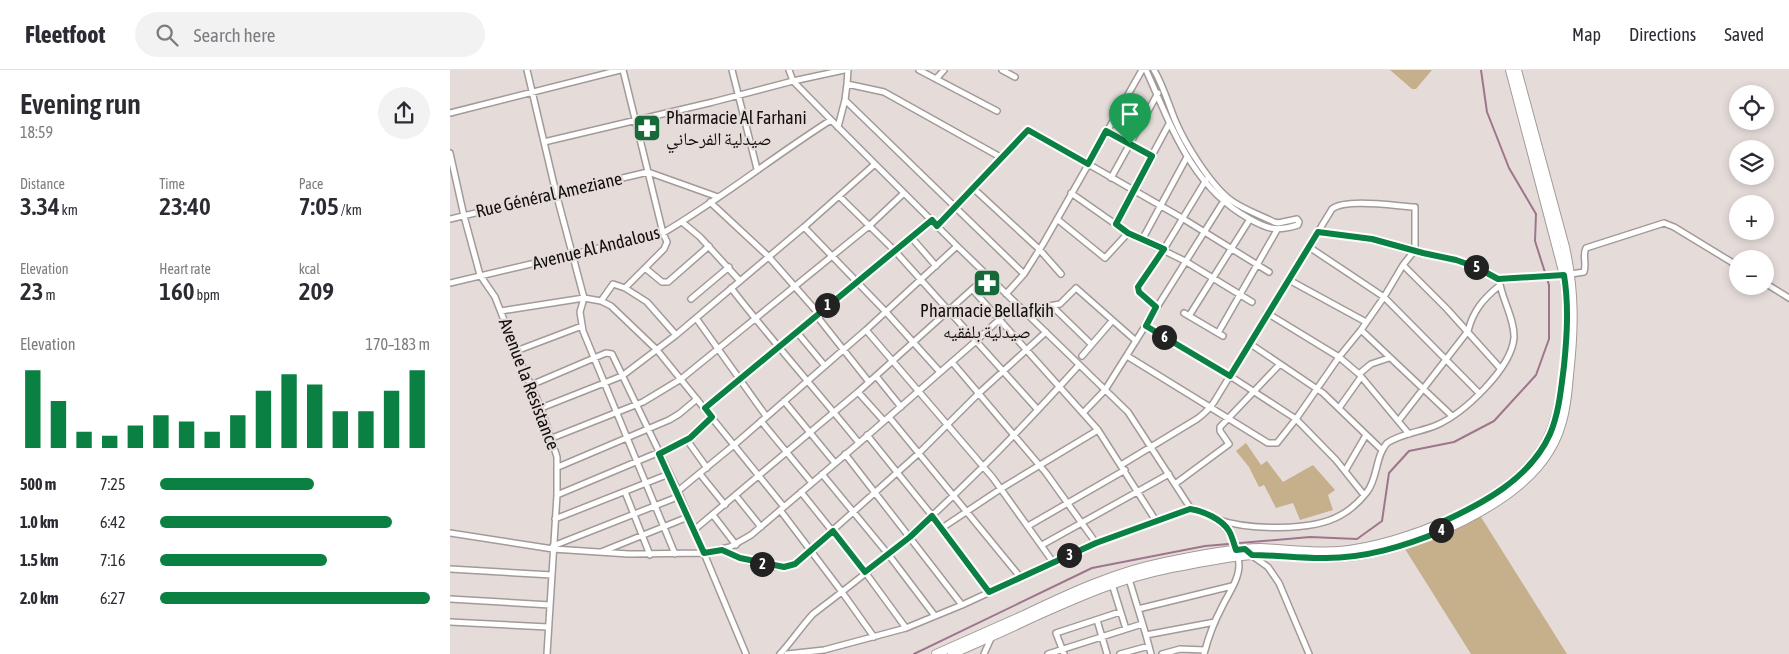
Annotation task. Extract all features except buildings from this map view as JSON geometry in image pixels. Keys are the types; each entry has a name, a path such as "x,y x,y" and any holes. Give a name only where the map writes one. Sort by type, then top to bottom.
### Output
{"street":[{"path":"527,70 556,193 584,298 580,312 582,326 604,384 675,554"},
{"path":"450,112 622,70 663,233 667,242 666,247 625,288"},
{"path":"732,70 757,169"},
{"path":"789,70 793,81 831,120 957,246 1128,412 1190,509"},
{"path":"544,142 844,70"},
{"path":"838,127 848,70"},
{"path":"919,70 997,111"},
{"path":"936,79 944,70"},
{"path":"1002,70 1016,77"},
{"path":"1006,294 1024,274 1142,70"},
{"path":"1146,70 1169,124 1187,157 1205,181 1225,199 1250,219 1277,230 1296,226 1299,223 1298,220 1276,223 1225,199 1192,153 1154,70"},
{"path":"1510,70 1568,275"},
{"path":"952,654 1084,594 1112,584 1245,549 1339,551 1387,545 1425,537 1442,526 1482,509 1524,482 1550,451 1562,421 1568,390 1574,315 1568,275 1517,70"},
{"path":"846,84 884,92 1002,158"},
{"path":"1112,178 1157,94 1163,90"},
{"path":"844,100 1024,274"},
{"name":"Avenue Al Andalous","path":"450,283 663,233 831,120"},
{"path":"1116,224 1169,124"},
{"path":"937,226 1028,130 1182,218 1269,272"},
{"path":"1106,131 1152,156"},
{"name":"Avenue la Resistance","path":"450,153 480,276 492,291 501,311 541,408 556,450 558,467 557,495 546,654"},
{"path":"1142,240 1187,157"},
{"path":"541,408 622,376 676,336 875,164"},
{"path":"648,172 718,196"},
{"name":"Rue Général Ameziane","path":"450,219 648,172"},
{"path":"1156,307 1139,292 1138,287 1164,249 1208,176"},
{"path":"973,188 1039,249 1061,274"},
{"path":"552,438 654,397 681,379 869,226 904,192"},
{"path":"1071,192 1128,233 1164,249 1252,302"},
{"path":"839,196 895,251 950,310 1038,410"},
{"path":"1083,413 1105,390 1225,199"},
{"path":"710,202 768,256 795,286 869,382"},
{"path":"1028,526 1069,503 1123,468 1197,419 1210,407 1332,210 1343,204 1414,207 1414,250 1361,330 1339,357 1278,442 1272,444 1210,407 1127,356"},
{"path":"1057,219 1105,258 1128,233"},
{"path":"1223,336 1187,315 1214,278 1250,219"},
{"path":"705,408 932,220"},
{"path":"682,222 709,246 740,280"},
{"path":"1318,232 1372,239 1476,267 1498,279 1568,275 1584,272 1586,265 1584,253 1586,248 1664,223 1674,227 1729,261"},
{"path":"804,227 886,312 940,372"},
{"path":"1218,333 1277,230"},
{"path":"911,237 936,266"},
{"path":"645,268 662,282 668,282 709,246"},
{"path":"553,548 656,506 679,494 766,416 844,350 957,246"},
{"path":"1309,247 1384,297 1479,393"},
{"path":"1403,265 1468,331 1500,368"},
{"path":"691,299 729,268"},
{"path":"694,530 858,392 988,276"},
{"path":"788,654 824,650 906,628 962,605 1096,543 1190,509 1202,512 1229,524 1258,528 1310,524 1341,516 1368,491 1382,450 1390,441 1437,425 1452,416 1479,393 1495,376 1510,354 1514,337 1498,279"},
{"path":"1289,280 1366,322"},
{"path":"600,301 613,284 625,288 647,302 676,336"},
{"path":"1399,420 1468,331 1471,317 1484,298 1499,286"},
{"path":"731,288 859,443"},
{"path":"1026,313 1042,307 1060,304 1076,288 1136,341"},
{"path":"1774,289 1789,298"},
{"path":"973,290 1098,430 1156,521"},
{"path":"501,311 584,298 600,301 611,306 657,350 698,399 782,508 874,637"},
{"path":"450,533 553,548 650,555 704,553 736,545 901,407 1016,304"},
{"path":"1053,306 1092,344"},
{"path":"1268,313 1339,357 1360,376 1409,434"},
{"path":"696,318 766,416"},
{"path":"1082,356 1112,321"},
{"path":"516,351 582,326"},
{"path":"1146,326 1230,376 1296,419 1345,471 1364,495"},
{"path":"866,330 1002,488 1052,562"},
{"path":"1361,330 1452,416"},
{"path":"796,331 825,366"},
{"path":"722,550 740,558 784,567 795,564 920,453 978,394 1046,332"},
{"path":"1249,343 1317,389 1382,450"},
{"path":"531,385 594,358 611,353 679,494 746,654"},
{"path":"1339,408 1360,376 1371,364 1389,358"},
{"path":"952,362 1040,466 1069,503 1096,543"},
{"path":"1175,484 1229,444 1220,429 1280,364"},
{"path":"780,654 796,637 803,625 813,614 910,537 954,495 1014,436 1079,365"},
{"path":"876,376 901,407"},
{"path":"858,392 884,421"},
{"path":"558,467 648,430 679,414 698,399"},
{"path":"784,401 835,463"},
{"path":"889,416 1020,578"},
{"path":"557,495 659,454 687,440 712,417"},
{"path":"761,421 812,482"},
{"path":"942,528 1002,488 1098,430"},
{"path":"867,435 942,528 989,592"},
{"path":"1345,471 1366,435"},
{"path":"687,440 708,468"},
{"path":"845,454 962,605"},
{"path":"555,519 669,474"},
{"path":"700,474 725,505"},
{"path":"822,474 888,554 935,616"},
{"path":"1042,546 1169,474"},
{"path":"625,492 650,555"},
{"path":"801,492 865,572 906,628"},
{"path":"736,496 761,526"},
{"path":"713,515 736,545"},
{"path":"598,552 688,516"},
{"path":"1162,654 1180,649 1204,652 1215,622 1232,586 1238,568 1237,551 1229,531 1216,519"},
{"path":"936,654 1106,578 1164,562 1237,551 1252,555 1338,558 1368,554 1387,545"},
{"path":"1245,549 1268,567 1279,583 1308,654"},
{"path":"450,569 552,575"},
{"path":"1128,580 1151,654"},
{"path":"1112,584 1126,629"},
{"path":"1138,609 1232,586"},
{"path":"450,599 550,605"},
{"path":"1063,652 1056,632 1120,612"},
{"path":"1097,620 1107,654"},
{"path":"450,622 548,627"},
{"path":"1146,635 1215,622"},
{"path":"1048,654 1063,652 1102,636 1142,624"},
{"path":"984,654 992,636"},
{"path":"1120,654 1132,653 1149,646"}],"shaded area":[{"path":"1390,70 1432,70 1416,89 1412,89"},
{"path":"1246,443 1261,465 1267,461 1283,482 1313,465 1335,490 1328,495 1333,510 1300,520 1293,503 1276,508 1264,485 1259,487 1249,467 1236,451"},
{"path":"1481,517 1567,654 1471,654 1405,549 1444,535"}],"waterway":[{"path":"914,654 1092,568 1205,546 1310,537 1357,539 1382,521 1389,473 1409,451 1454,442 1494,421 1536,375 1549,339 1549,285 1535,241 1536,214 1509,168 1487,112 1481,70"}],"place":[{"name":"Pharmacie Al Farhani صيدلية الفرحاني","path":"647,128"},
{"name":"Pharmacie Bellafkih صيدلية بلفقيه","path":"987,283"}],"route":[{"path":"1028,130 1088,164 1106,131 1130,144 1152,156 1116,224 1128,233 1164,249 1138,287 1139,292 1156,307 1146,326 1230,376 1318,232 1372,239 1456,260 1476,267 1498,279 1564,275 1567,295 1567,316 1561,389 1550,434 1534,460 1520,475 1502,489 1461,514 1440,523 1444,530 1407,544 1353,557 1322,558 1252,555 1245,549 1236,550 1229,531 1221,522 1202,512 1190,509 1096,543 989,592 932,516 910,537 865,572 833,531 791,566 778,567 740,558 722,550 704,553 678,492 659,454 690,438 712,417 705,408 932,220 937,226 1028,130"}]}
